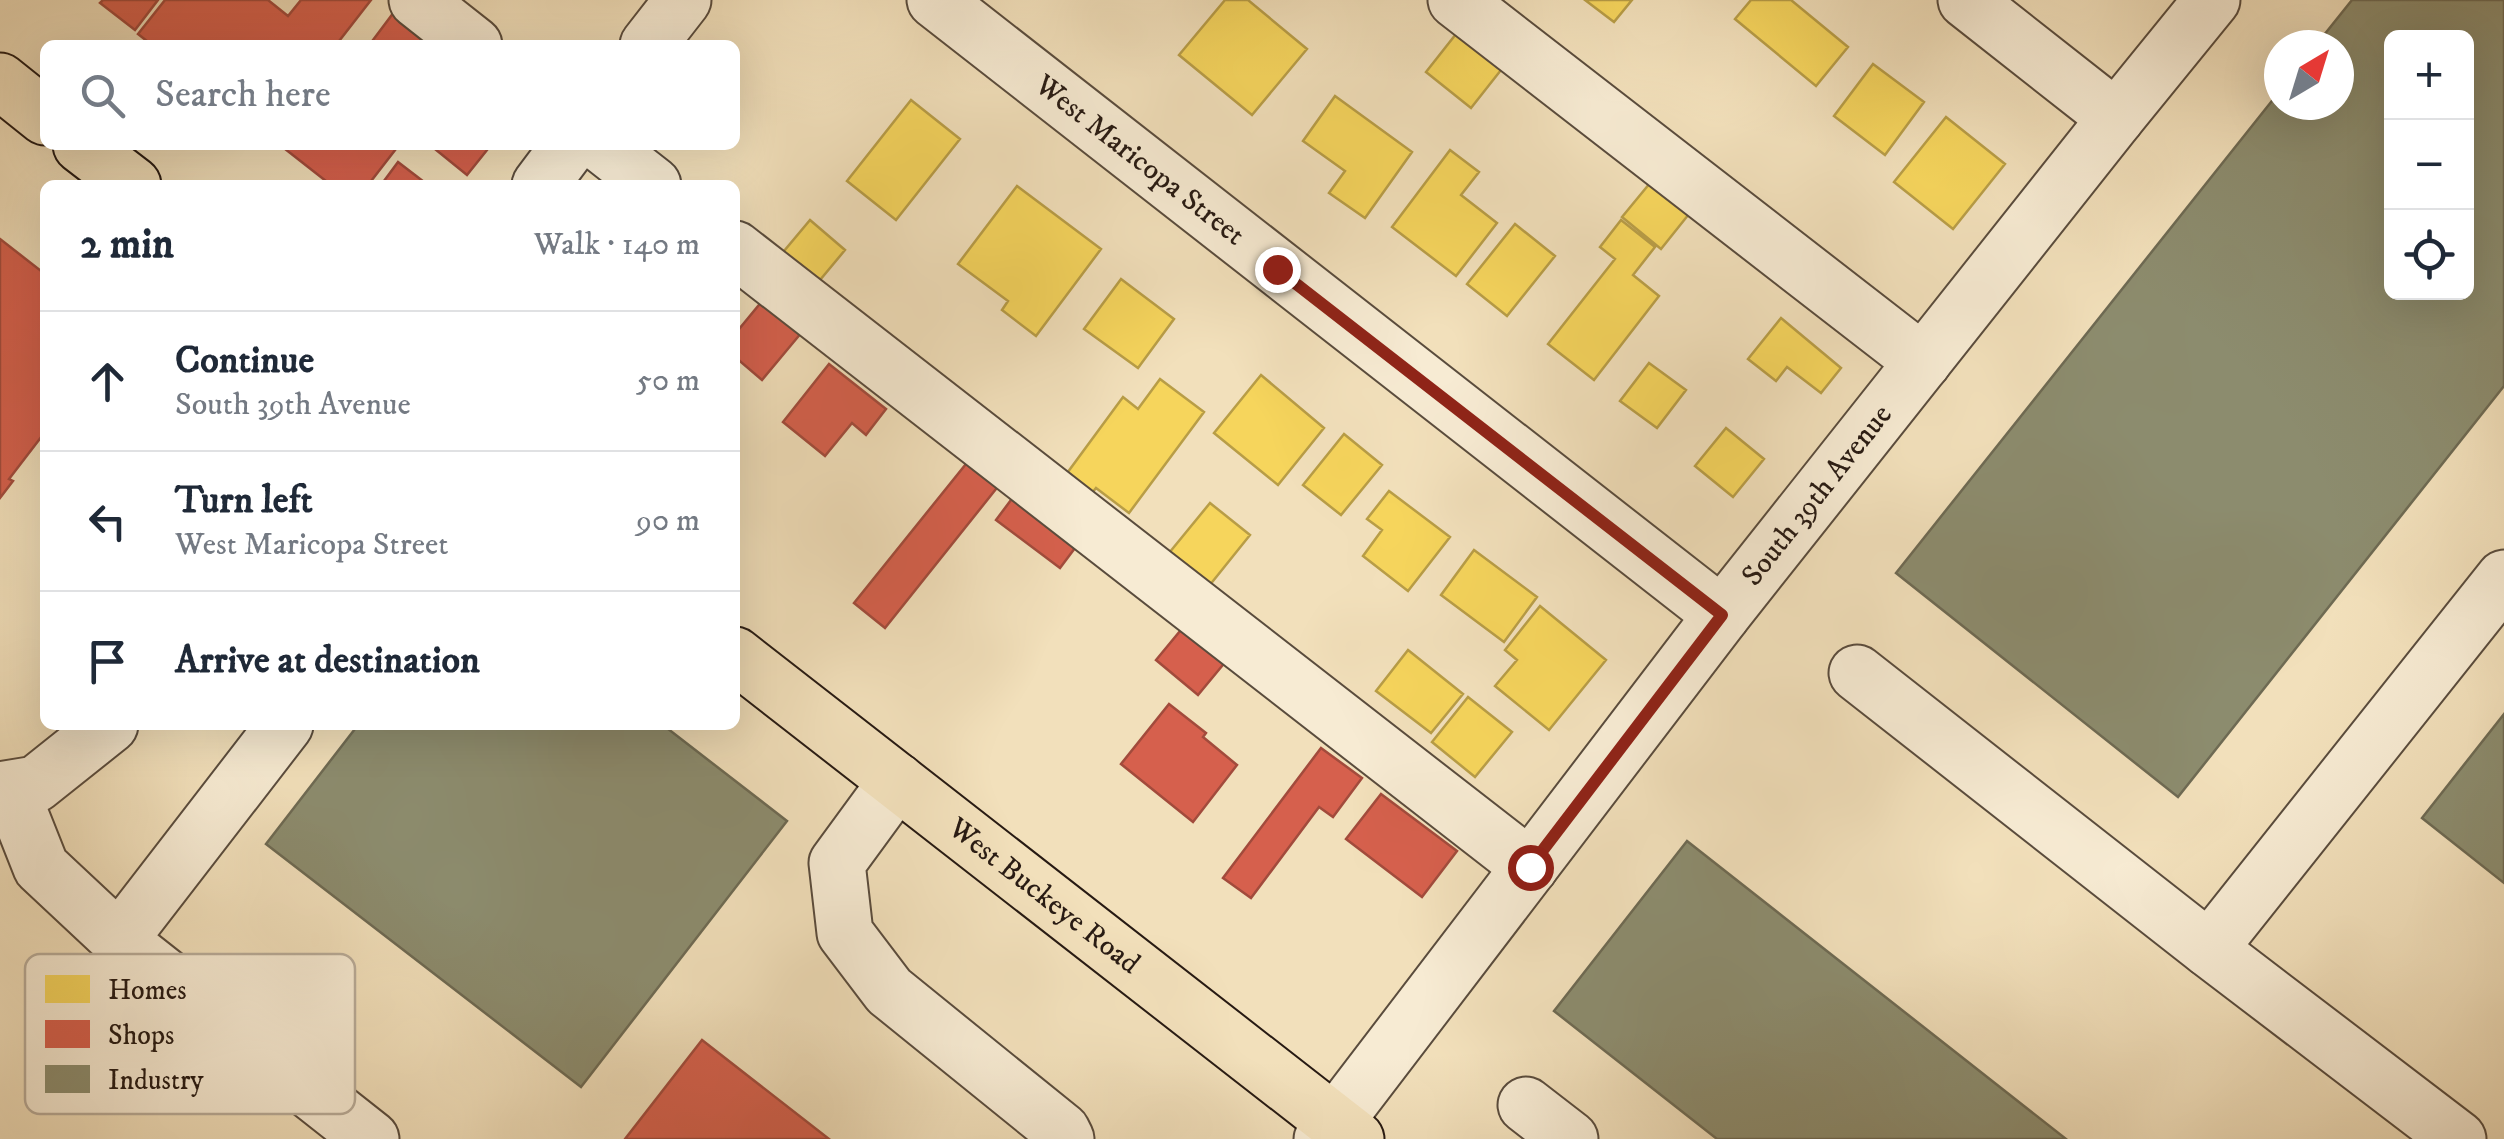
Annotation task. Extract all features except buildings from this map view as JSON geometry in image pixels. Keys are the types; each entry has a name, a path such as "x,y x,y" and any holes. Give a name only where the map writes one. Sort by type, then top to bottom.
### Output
{"main road":[{"path":"0,82 40,112"},
{"path":"88,150 127,180"},
{"name":"West Buckeye Road","path":"740,659 1338,1133"}],"street":[{"path":"417,0 468,40"},
{"path":"652,40 683,0"},
{"name":"West Maricopa Street","path":"935,0 1722,615"},
{"path":"1456,0 1923,362"},
{"path":"1966,0 2116,118"},
{"name":"South 39th Avenue","path":"1338,1133 1530,867 1722,615 2212,0"},
{"path":"544,180 566,150"},
{"path":"608,150 647,180"},
{"path":"740,253 1530,867"},
{"path":"2209,949 2504,578"},
{"path":"1857,673 2458,1139"},
{"path":"104,730 36,784 5,789 40,867 137,954"},
{"path":"119,940 281,730"},
{"path":"898,782 838,863 845,933 888,991 1062,1131 1066,1139"},
{"path":"1526,1104 1570,1139"},
{"path":"339,1114 371,1139"}],"route":[{"path":"1277,269 1722,615 1530,867"}]}
